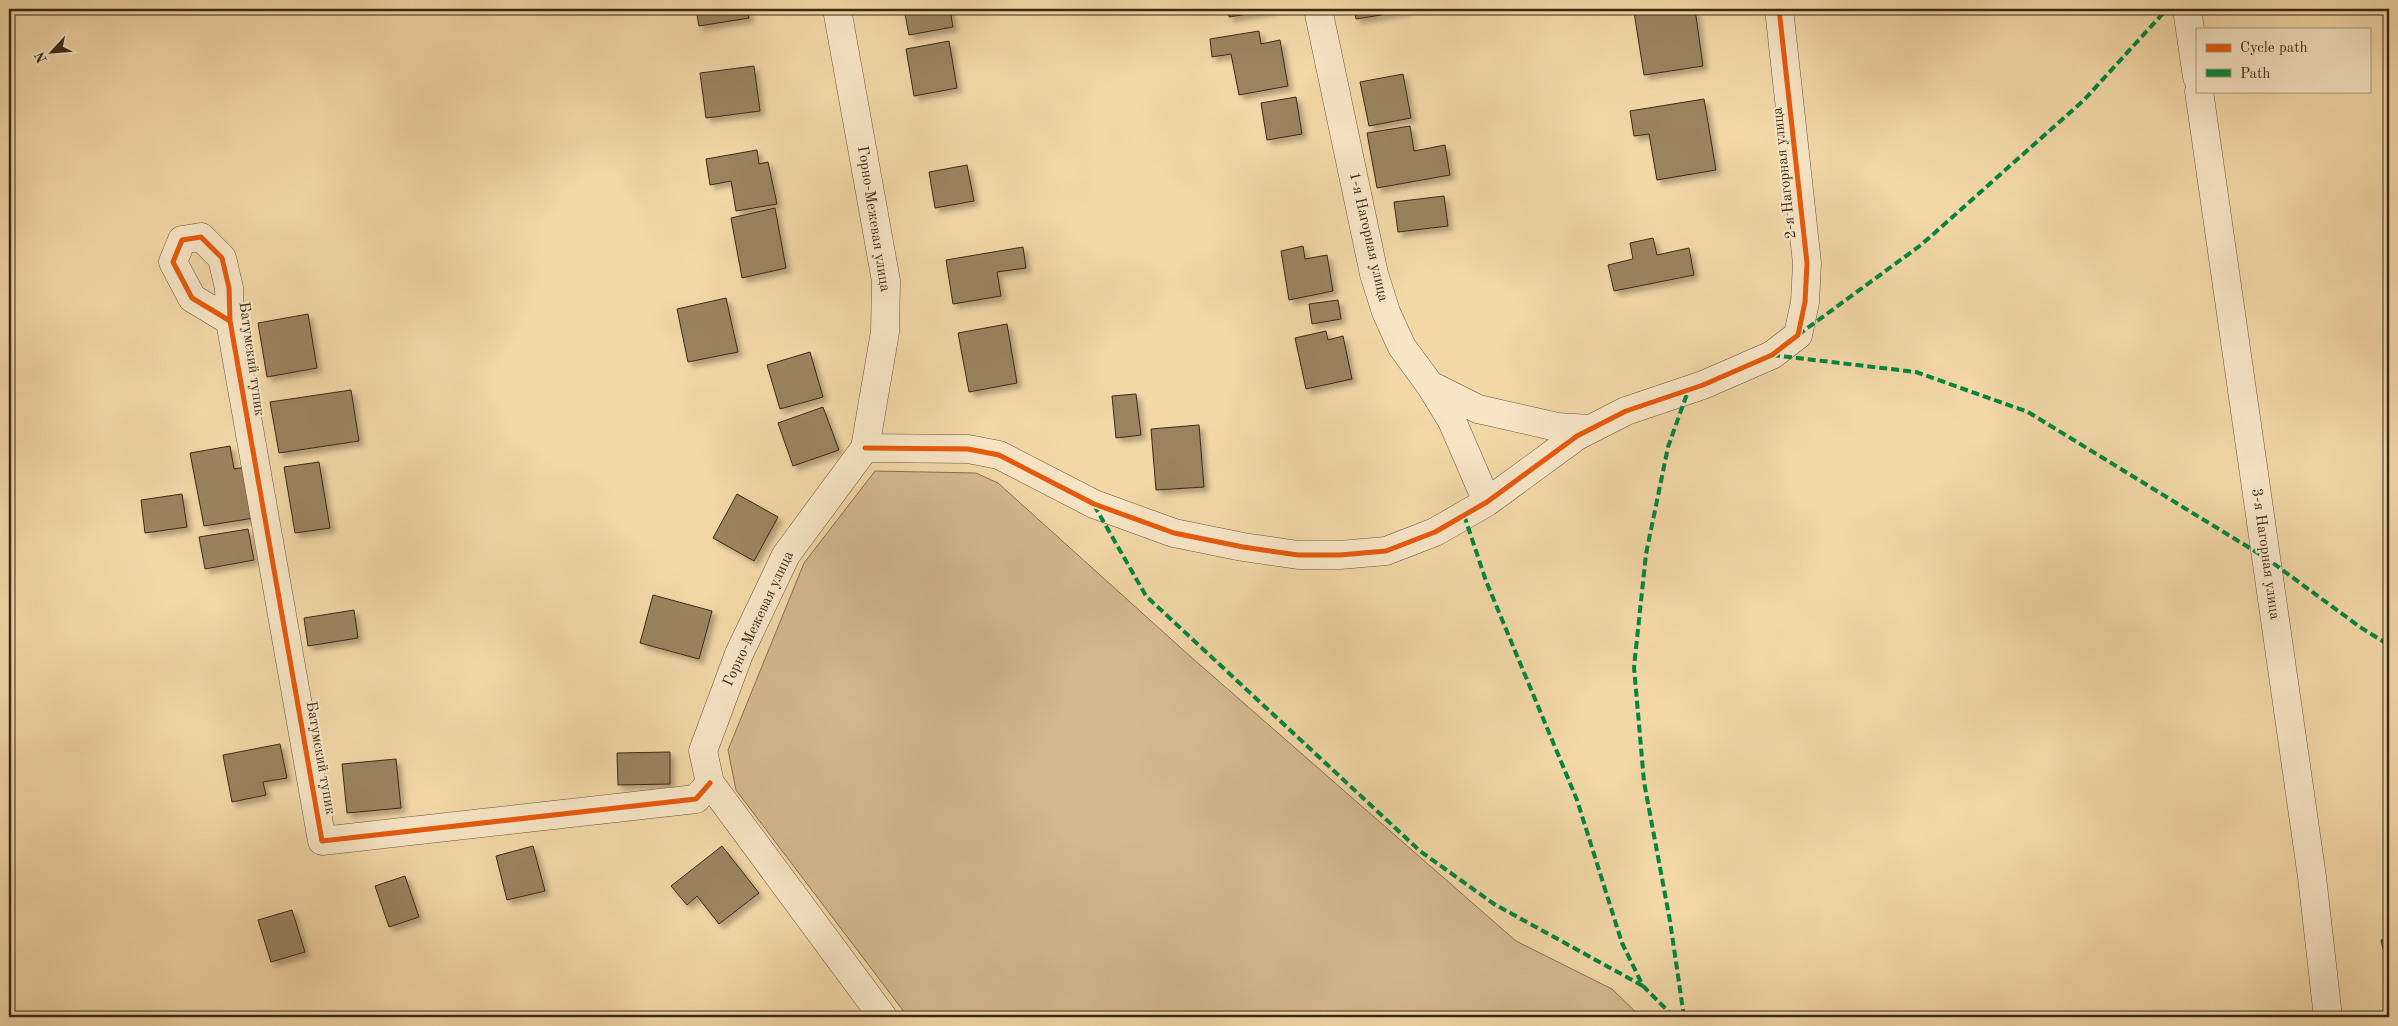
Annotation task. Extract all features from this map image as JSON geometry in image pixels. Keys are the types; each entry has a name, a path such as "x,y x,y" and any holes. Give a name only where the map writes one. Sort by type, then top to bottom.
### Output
{"street":[{"name":"Горно-Межевая улица","path":"836,9 886,281 885,332 865,448 786,556 739,654 703,751 710,784 883,1017"},
{"name":"1-я Нагорная улица","path":"1318,9 1374,274 1386,312 1402,347 1430,385 1452,421 1487,502"},
{"name":"2-я Нагорная улица","path":"1590,429 1626,411 1704,385 1746,368 1772,354 1798,335 1805,302 1807,263 1779,9"},
{"path":"2187,9 2196,70"},
{"name":"3-я Нагорная улица","path":"2199,92 2312,877 2328,1017"},
{"name":"Батумский тупик","path":"230,320 192,298 173,262 182,240 201,237 222,258 229,288 230,320 322,840 696,799 710,784"},
{"path":"1430,385 1478,408 1556,427 1590,429"},
{"path":"865,448 968,449 999,454 1094,504 1174,533 1243,547 1298,555 1340,555 1386,550 1436,532 1487,502 1577,436 1590,429"}],"shaded area":[{"path":"875,471 976,473 998,483 1191,657 1516,941 1612,989 1641,1017 908,1017 736,790 728,750 804,563"}],"building":[{"path":"696,9 747,9 749,18 699,26"},
{"path":"904,9 950,9 953,27 909,35"},
{"path":"1228,9 1274,9 1274,10 1229,17"},
{"path":"1354,9 1405,9 1406,11 1356,19"},
{"path":"1660,9 1695,9 1703,66 1644,75 1634,12"},
{"path":"1259,31 1261,44 1280,40 1288,86 1239,95 1231,54 1212,57 1210,39"},
{"path":"949,41 957,88 914,96 906,49"},
{"path":"754,66 760,111 706,118 700,73"},
{"path":"1403,74 1411,118 1369,126 1360,82"},
{"path":"1296,97 1302,134 1267,140 1261,103"},
{"path":"1704,99 1716,170 1657,180 1649,134 1634,136 1630,111"},
{"path":"1410,126 1414,151 1445,145 1450,175 1377,188 1367,133"},
{"path":"757,150 759,164 768,162 777,204 736,211 731,181 710,185 706,159"},
{"path":"967,165 974,201 935,208 929,172"},
{"path":"1444,196 1448,226 1398,232 1394,202"},
{"path":"775,208 786,268 742,278 731,218"},
{"path":"1653,238 1657,255 1689,248 1694,275 1614,291 1608,265 1633,259 1630,243"},
{"path":"1303,246 1305,259 1327,255 1333,291 1289,300 1281,251"},
{"path":"1023,247 1026,268 997,272 1001,296 953,304 946,260"},
{"path":"726,298 738,352 688,362 677,309"},
{"path":"1338,300 1341,319 1312,324 1309,304"},
{"path":"308,314 317,368 267,377 258,323"},
{"path":"1007,324 1017,383 969,392 958,333"},
{"path":"1326,331 1328,340 1343,336 1352,379 1306,389 1295,338"},
{"path":"810,352 823,397 780,409 767,365"},
{"path":"351,390 359,441 279,453 270,402"},
{"path":"1136,394 1141,435 1116,438 1112,396"},
{"path":"823,407 839,450 793,466 778,423"},
{"path":"1199,425 1204,487 1156,490 1151,429"},
{"path":"230,446 234,469 245,467 254,518 204,526 190,453"},
{"path":"319,462 330,528 295,533 284,467"},
{"path":"182,494 187,527 145,533 141,500"},
{"path":"737,494 778,517 754,561 713,538"},
{"path":"248,529 254,560 205,569 199,537"},
{"path":"653,595 712,611 699,659 640,643"},
{"path":"354,610 358,638 308,646 304,618"},
{"path":"280,744 287,778 263,782 266,795 232,802 223,755"},
{"path":"670,752 670,784 618,785 617,753"},
{"path":"396,759 401,808 347,813 342,764"},
{"path":"533,846 545,891 507,900 496,856"},
{"path":"722,846 759,893 719,924 697,896 687,905 671,886"},
{"path":"405,876 419,917 389,927 375,886"},
{"path":"292,910 305,952 271,962 258,920"},
{"path":"2389,939 2389,974 2381,940"}],"marked path":[{"path":"1798,335 1921,245 2084,100 2167,9"},
{"path":"1772,355 1916,372 2028,412 2266,558 2360,627 2389,645"},
{"path":"1684,1017 1670,921 1644,782 1634,667 1646,554 1668,447 1688,391"},
{"path":"1094,505 1146,596 1420,851 1494,904 1643,986"},
{"path":"1464,515 1486,581 1577,800 1622,943 1643,986 1674,1017"}],"cycle path":[{"path":"865,448 968,449 999,455 1094,504 1174,533 1243,547 1298,555 1340,555 1386,551 1435,532 1487,502 1577,436 1626,411 1703,385 1772,355 1798,335 1805,302 1807,263 1779,9"},
{"path":"230,321 192,298 173,262 182,240 201,237 222,258 229,288 230,321 322,841 696,799 710,783"}]}
